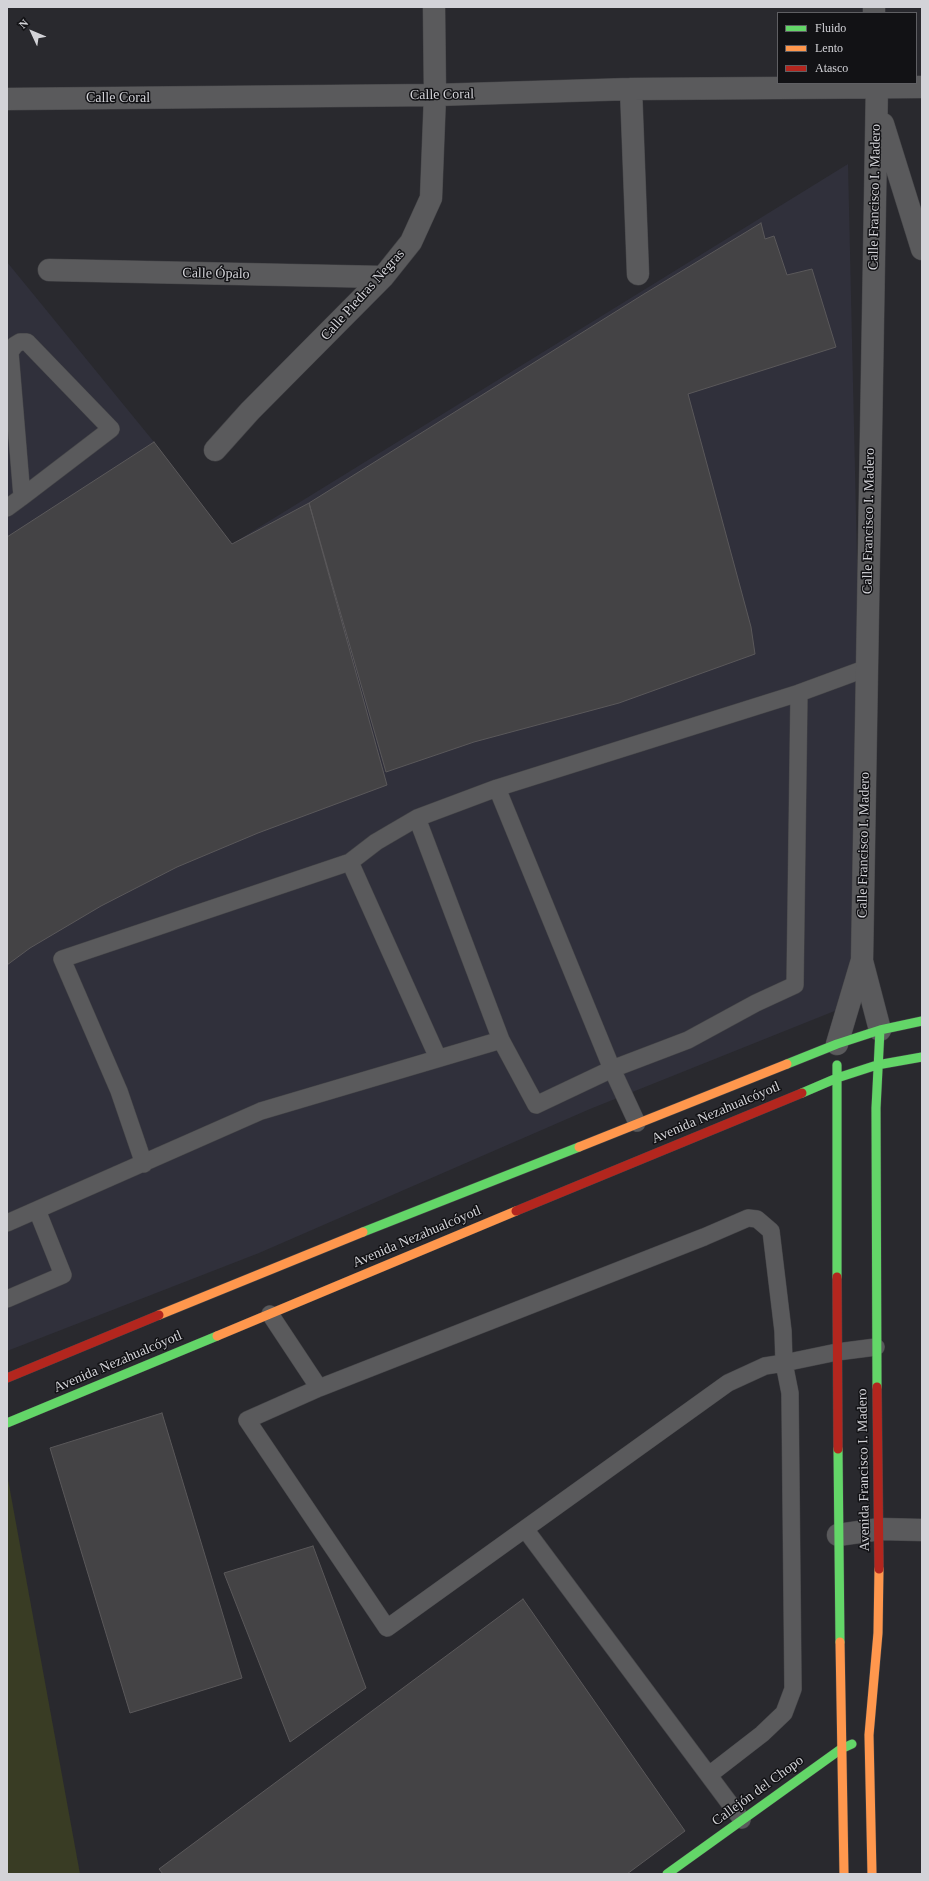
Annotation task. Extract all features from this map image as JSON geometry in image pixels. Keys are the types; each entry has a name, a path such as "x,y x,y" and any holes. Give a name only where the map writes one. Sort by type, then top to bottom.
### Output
{"main road":[{"name":"Avenida Nezahualcóyotl","path":"7,1378 308,1254 637,1122 837,1044 880,1030 922,1021"},
{"path":"877,1065 880,1030"},
{"path":"837,1044 837,1078"},
{"name":"Avenida Nezahualcóyotl","path":"7,1423 837,1078 877,1065 922,1057"},
{"name":"Avenida Francisco I. Madero","path":"872,1874 869,1735 878,1634 880,1529 876,1347 877,1065"},
{"name":"Avenida Francisco I. Madero","path":"837,1078 838,1535 844,1874"},
{"name":"Callejón del Chopo","path":"667,1874 841,1749 869,1735"}],"street":[{"name":"Calle Piedras Negras","path":"215,450 250,412 383,277 412,242 431,198 435,95 434,7"},
{"name":"Calle Coral","path":"7,99 435,95 631,89 877,93 922,87"},
{"path":"631,89 638,274"},
{"path":"877,93 922,249"},
{"name":"Calle Francisco I. Madero","path":"877,93 862,960 880,1030"},
{"name":"Calle Ópalo","path":"49,270 383,277"},
{"name":"Calle Francisco I. Madero","path":"837,1044 862,960"},
{"path":"838,1535 880,1529 922,1530"}],"lane":[{"path":"7,508 22,497 111,428 27,342 20,342 15,345 10,352 22,497"},
{"path":"144,1164 119,1091 62,959 350,862 376,842 417,818 497,788 799,693 867,668"},
{"path":"417,818 500,1040 536,1105 612,1069 688,1040 756,1003 795,985 799,693"},
{"path":"497,788 612,1069 637,1122"},
{"path":"350,862 438,1058"},
{"path":"7,1223 144,1164 261,1111 500,1040"},
{"path":"7,1299 63,1275 37,1210"},
{"path":"709,1775 762,1734 784,1713 793,1689 790,1393 784,1363 783,1330 771,1230 757,1219 748,1218 696,1240 319,1388 247,1420 387,1628 728,1383 766,1366 784,1363 837,1352 876,1347"},
{"path":"270,1314 319,1388"},
{"path":"525,1529 742,1820"}],"shaded area":[{"path":"848,164 867,998 590,1109 259,1253 7,1351 7,262 154,442 232,544"}],"green space":[{"path":"7,1474 80,1874 7,1874"}],"building":[{"path":"761,223 765,239 774,236 787,275 812,269 836,347 688,394 751,627 755,654 619,703 474,742 386,772 309,503 644,294"},
{"path":"154,442 232,544 309,503 387,785 258,833 177,867 101,906 30,948 7,965 7,537"},
{"path":"162,1413 242,1678 130,1713 50,1448"},
{"path":"313,1546 366,1688 290,1742 224,1573"},
{"path":"523,1599 685,1831 627,1874 163,1874 159,1869"}],"traffic: fast":[{"path":"787,1064 837,1044 880,1030 922,1021"},
{"path":"877,1387 876,1108 880,1030"},
{"path":"802,1093 837,1078 877,1065 922,1057"},
{"path":"837,1065 837,1277"},
{"path":"363,1232 579,1147"},
{"path":"7,1423 217,1336"},
{"path":"838,1449 840,1642"},
{"path":"667,1874 841,1749 852,1744"}],"traffic: slow":[{"path":"579,1147 787,1064"},
{"path":"217,1336 516,1211"},
{"path":"159,1315 363,1232"},
{"path":"872,1874 869,1735 878,1633 879,1569"},
{"path":"840,1642 844,1874"}],"traffic: jam":[{"path":"516,1211 802,1093"},
{"path":"837,1277 838,1449"},
{"path":"7,1378 159,1315"},
{"path":"877,1387 879,1569"}]}
